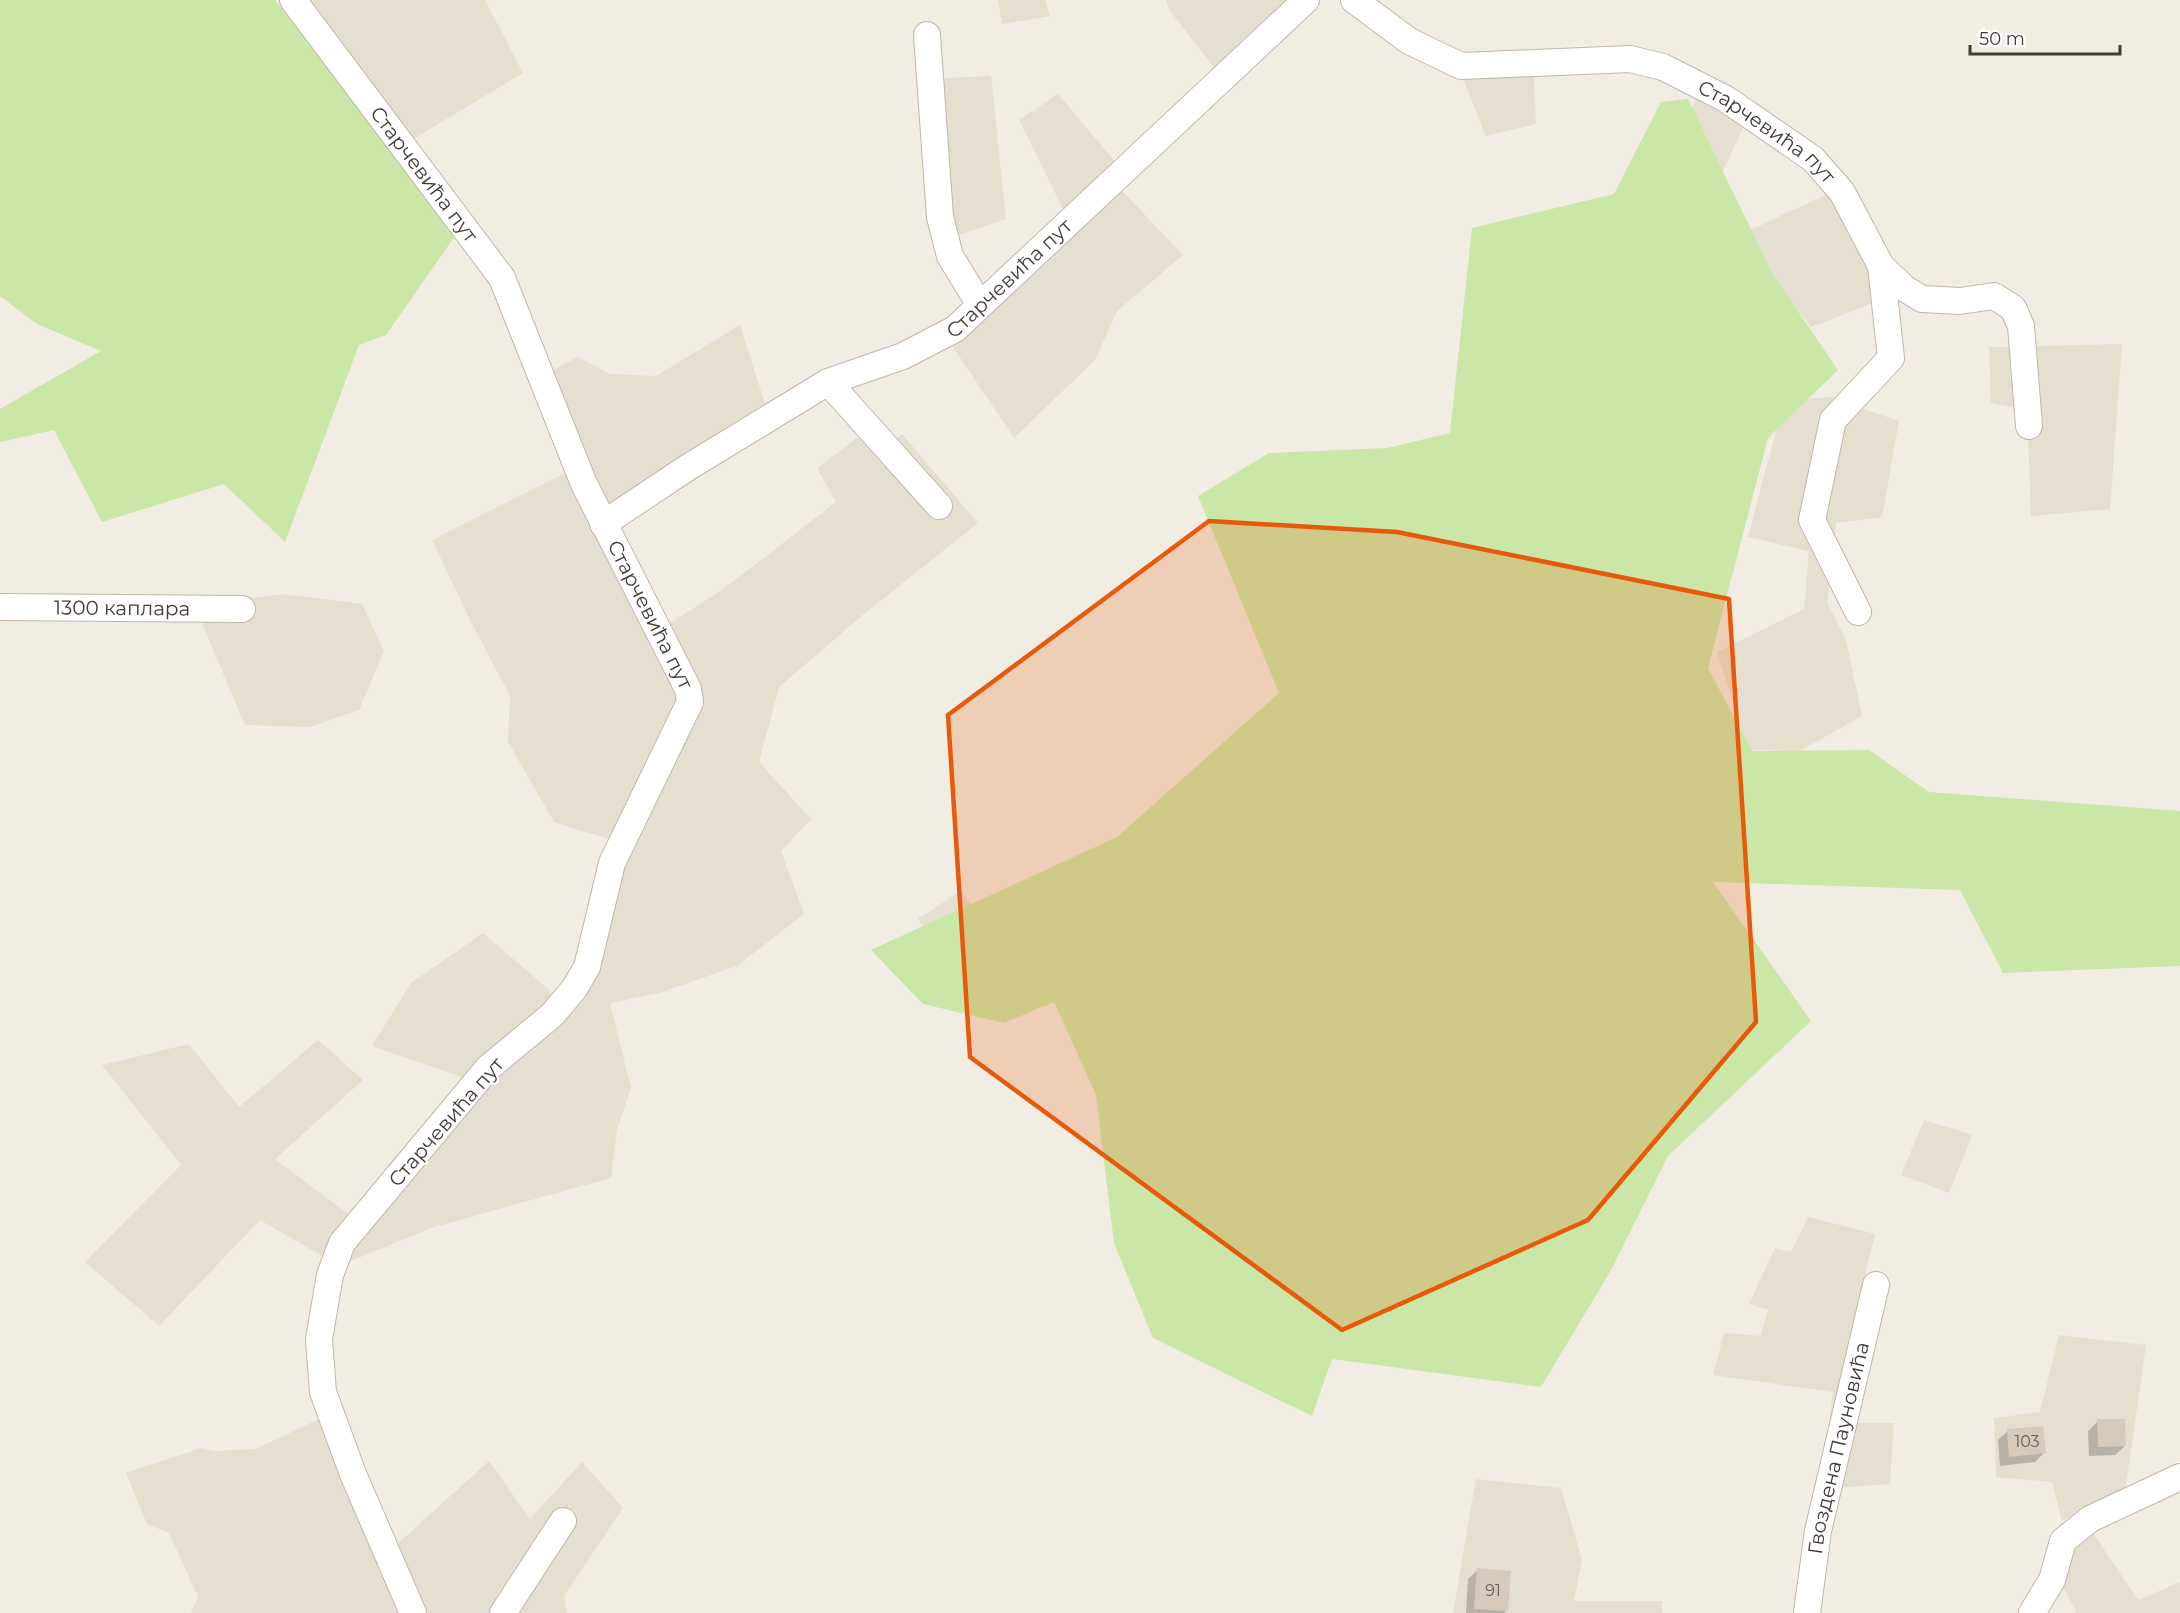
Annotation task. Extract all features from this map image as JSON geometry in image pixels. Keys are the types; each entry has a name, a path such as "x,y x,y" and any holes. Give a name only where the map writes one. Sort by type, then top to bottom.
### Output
{"street":[{"name":"Старчевића пут","path":"293,0 502,278 584,484 688,689 690,702 612,863 587,966 574,989 552,1015 488,1068 342,1243 328,1285 319,1339 323,1392 353,1474 413,1613"},
{"name":"Старчевића пут","path":"603,524 687,468 828,382 913,350 955,329 1306,0"},
{"name":"Старчевића пут","path":"1354,0 1409,40 1461,66 1630,59 1663,67 1726,99 1813,159 1842,192 1881,266 1904,288 1922,299 1960,301 1994,296 2013,308 2021,326 2029,426"},
{"path":"927,35 940,217 950,256 980,305"},
{"path":"1858,612 1812,520 1833,420 1891,358 1881,266"},
{"path":"828,382 939,506"},
{"name":"1300 каплара","path":"0,607 242,609"},
{"name":"Гвоздена Пауновића","path":"1807,1613 1818,1531 1876,1286"},
{"path":"2032,1613 2052,1580 2063,1540 2090,1519 2180,1477"},
{"path":"503,1613 563,1521"}],"highlighted area":[{"path":"1209,521 1397,532 1729,599 1756,1022 1588,1220 1342,1330 970,1057 948,715"}],"shaded area":[{"path":"296,0 485,0 523,73 397,149"},
{"path":"998,0 1045,0 1050,16 1002,24"},
{"path":"1166,0 1304,0 1217,71 1170,11"},
{"path":"1533,62 1536,124 1486,136 1458,66"},
{"path":"991,76 1006,219 947,239 922,79"},
{"path":"1700,90 1748,118 1710,197 1662,172"},
{"path":"1058,94 1117,164 1063,209 1019,120"},
{"path":"1109,177 1183,255 1117,311 1095,360 1014,438 943,332"},
{"path":"1830,193 1869,257 1877,302 1811,327 1777,283 1733,238"},
{"path":"740,325 767,410 604,514 540,377 578,357 610,374 656,376"},
{"path":"2122,344 2110,509 2031,516 2027,410 1991,403 1989,347"},
{"path":"1829,397 1899,421 1882,517 1836,523 1827,603 1846,640 1862,716 1800,751 1748,750 1717,652 1804,609 1809,551 1748,537 1784,401"},
{"path":"902,434 978,523 865,613 779,687 759,762 811,819 781,851 804,914 737,966 659,993 610,1003 631,1088 617,1130 611,1178 431,1228 339,1266 260,1220 159,1326 85,1262 181,1165 102,1065 189,1044 239,1107 318,1040 363,1080 275,1159 350,1215 400,1151 468,1079 372,1046 411,983 483,933 559,998 582,964 612,840 554,822 508,742 510,696 432,540 577,467 661,629 725,588 836,502 817,468 858,437 880,452"},
{"path":"281,594 362,604 384,651 359,710 310,727 245,725 195,607"},
{"path":"961,891 983,919 944,956 918,919"},
{"path":"1924,1120 1972,1135 1949,1193 1901,1175"},
{"path":"1808,1217 1875,1234 1846,1352 1833,1423 1894,1423 1890,1484 1820,1489 1833,1392 1713,1375 1724,1333 1761,1336 1768,1310 1749,1304 1775,1248 1791,1252"},
{"path":"2059,1335 2146,1345 2125,1491 2062,1521 2052,1482 1996,1477 1994,1418 2040,1412"},
{"path":"321,1418 414,1613 191,1613 198,1597 169,1533 147,1524 126,1473 202,1448 213,1451 256,1449"},
{"path":"489,1461 530,1519 582,1462 623,1508 564,1596 567,1613 423,1613 395,1546"},
{"path":"1476,1479 1561,1488 1582,1560 1574,1601 1662,1601 1662,1613 1453,1613"},
{"path":"2087,1524 2138,1600 2180,1582 2180,1613 2077,1613 2054,1571"}],"green space":[{"path":"0,0 275,0 455,236 386,335 359,345 285,542 224,484 102,522 54,430 0,442 0,409 101,351 37,324 0,296"},
{"path":"1688,99 1772,273 1838,370 1768,438 1708,668 1752,751 1869,750 1929,792 2180,811 2180,966 2003,973 1960,890 1713,882 1811,1021 1668,1156 1610,1272 1541,1387 1332,1359 1312,1416 1153,1338 1114,1243 1096,1095 1054,1002 1004,1023 923,1004 871,950 1117,837 1279,693 1198,496 1269,453 1387,448 1450,433 1472,228 1614,194 1661,102"}],"building":[{"path":"2097,1419 2125,1419 2126,1446 2098,1447"},
{"path":"2043,1426 2046,1453 2009,1457 2007,1429"},
{"path":"1477,1568 1511,1571 1508,1611 1474,1609"}]}
